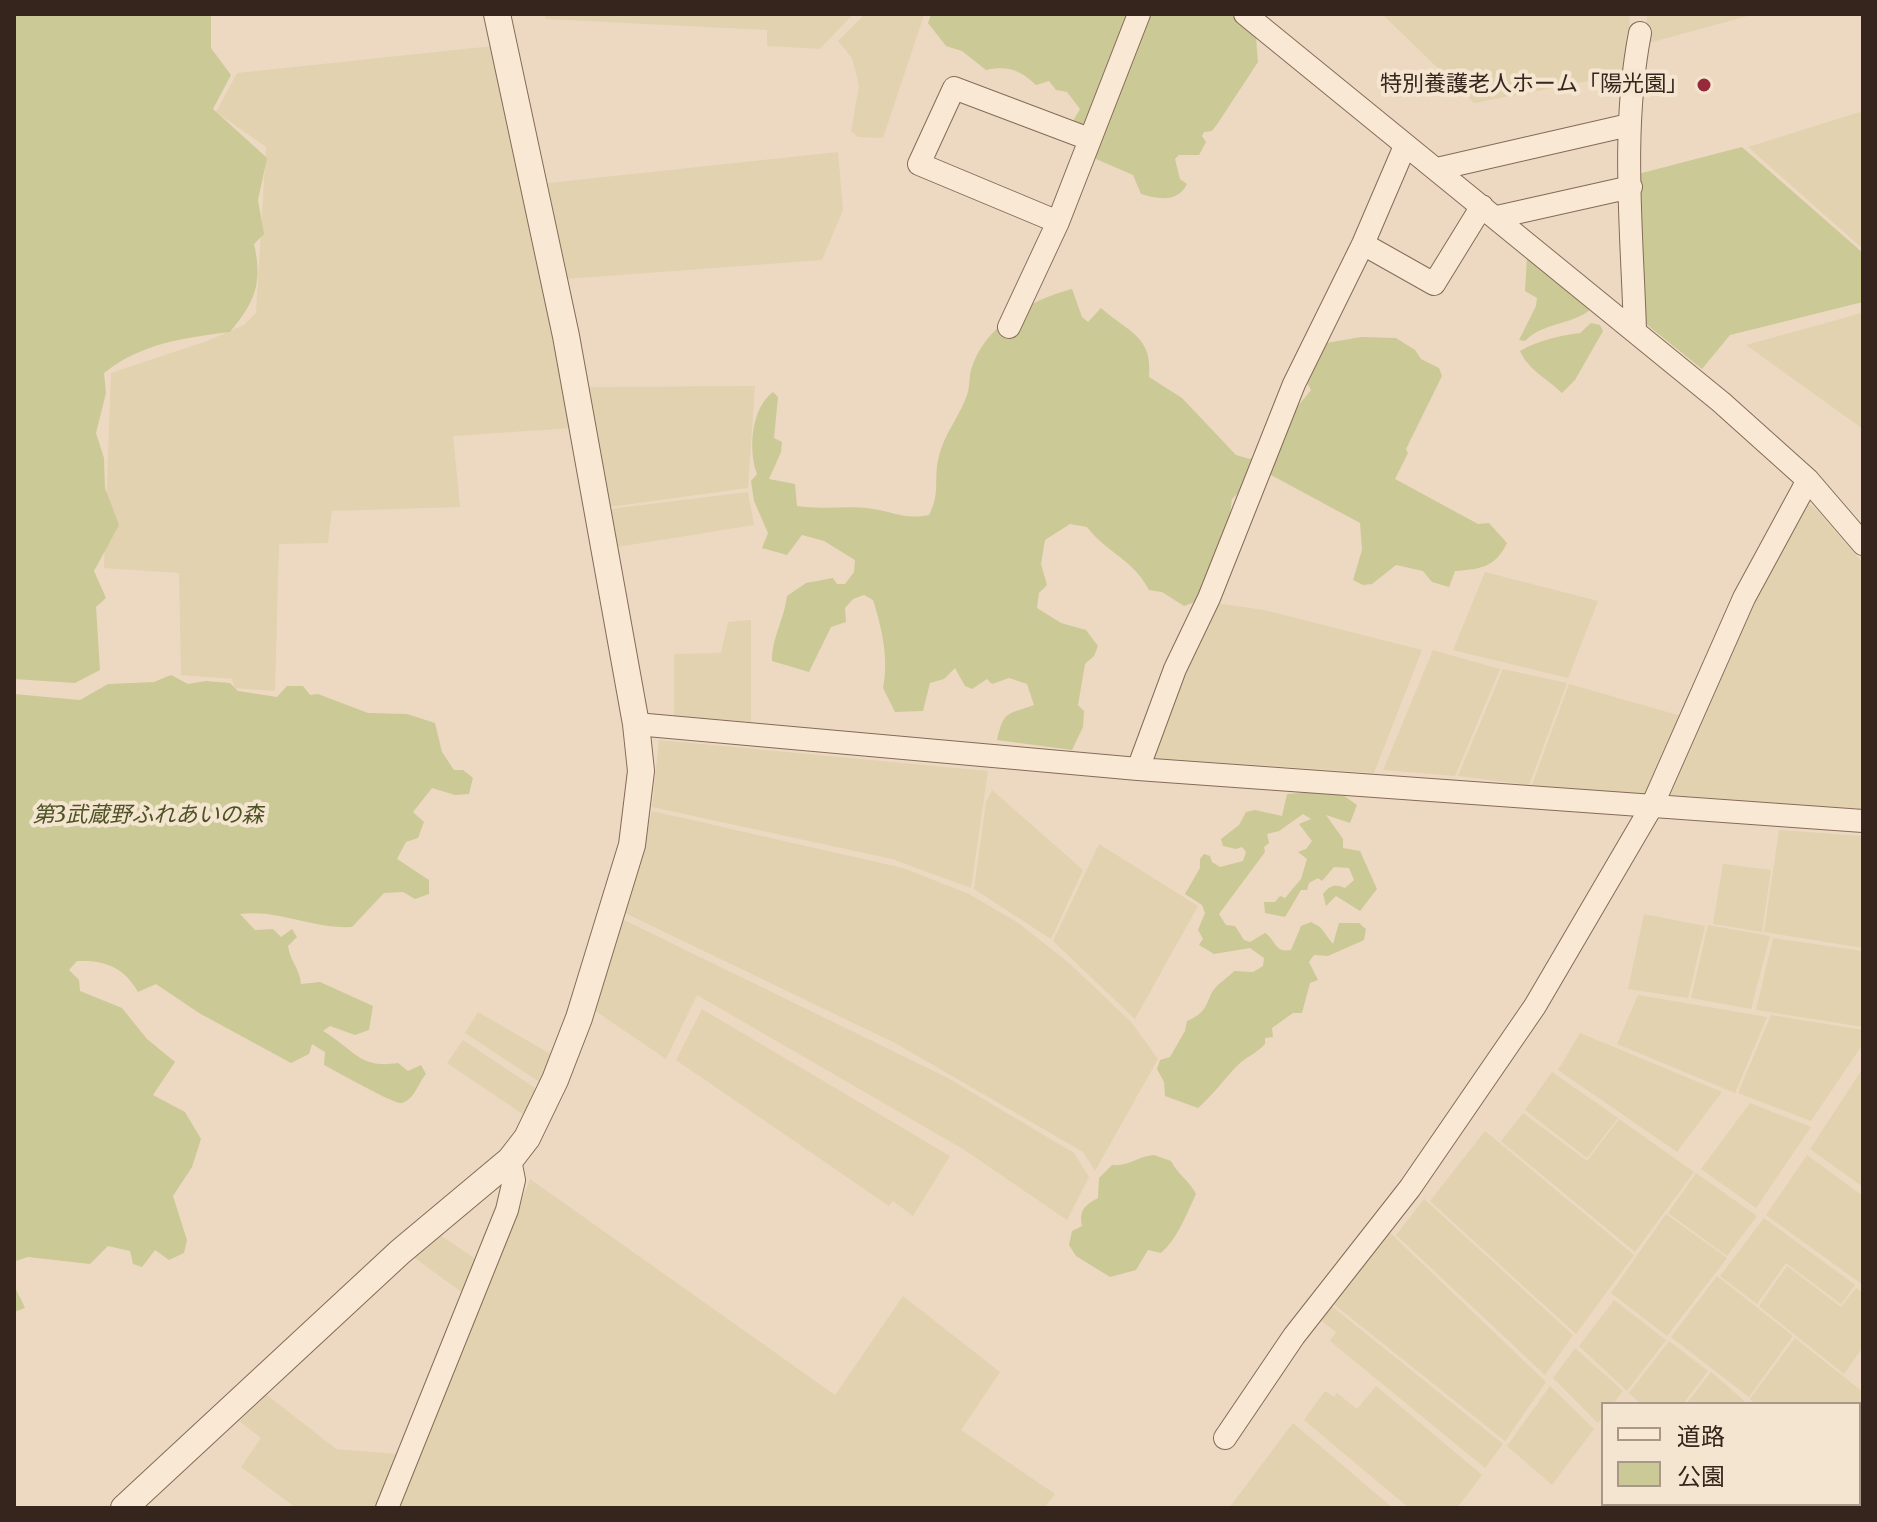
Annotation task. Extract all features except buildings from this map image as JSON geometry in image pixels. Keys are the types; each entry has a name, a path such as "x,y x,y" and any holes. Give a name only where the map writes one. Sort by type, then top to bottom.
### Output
{"street":[{"path":"124,1508 400,1252 510,1160 540,1114 575,1031 632,845 641,771 636,724 566,336 497,14"},
{"path":"1009,327 1058,222 1139,14"},
{"path":"1245,14 1635,330 1808,480 1863,544"},
{"path":"1635,330 1629,125 1632,75 1640,33"},
{"path":"1058,222 919,164 954,88 1089,139"},
{"path":"1437,169 1629,125"},
{"path":"1138,769 1175,669 1209,598 1294,384 1363,244 1405,146"},
{"path":"1363,244 1434,284 1490,211 1631,187"},
{"path":"1225,1438 1294,1336 1410,1188 1535,1006 1652,806 1744,598 1808,480"},
{"path":"636,724 1138,769 1863,821"},
{"path":"387,1508 507,1210 514,1180 510,1160"}],"shaded area":[{"path":"545,14 853,14 820,49 767,46 767,30 546,19"},
{"path":"865,14 924,15 883,138 858,137 851,131 859,86 852,58 838,41"},
{"path":"1382,14 1630,14 1625,74 1474,103"},
{"path":"1647,14 1755,14 1645,44"},
{"path":"493,46 572,428 453,436 460,507 332,511 328,543 279,544 275,691 235,688 232,679 181,675 179,573 104,568 111,373 207,341 244,325 256,313 266,147 216,112 237,73"},
{"path":"1863,111 1863,249 1748,147"},
{"path":"838,152 843,210 822,260 566,279 548,183"},
{"path":"1863,312 1863,429 1746,345 1844,318"},
{"path":"755,386 748,488 609,507 589,387"},
{"path":"748,492 754,525 617,547 610,509"},
{"path":"1804,501 1814,507 1863,563 1863,809 1669,795 1716,675"},
{"path":"1485,572 1598,601 1568,678 1453,650"},
{"path":"1215,603 1264,610 1422,650 1374,773 1154,758 1187,660"},
{"path":"751,620 751,722 674,716 674,654 721,653 728,622"},
{"path":"1433,650 1500,669 1455,776 1383,770"},
{"path":"1503,669 1567,683 1529,785 1458,776"},
{"path":"1569,684 1681,716 1649,794 1532,785"},
{"path":"659,740 988,771 971,888 892,859 652,807"},
{"path":"992,790 1083,870 1051,939 974,889 986,802"},
{"path":"652,811 903,868 969,894 1017,922 1068,962 1132,1023 1158,1059 1095,1171 1083,1152 897,1044 625,913"},
{"path":"1779,830 1863,836 1863,948 1764,932"},
{"path":"1099,844 1198,906 1135,1019 1053,941"},
{"path":"1723,864 1771,870 1762,932 1713,924"},
{"path":"1644,914 1705,926 1688,998 1628,989"},
{"path":"622,919 948,1078 1074,1153 1089,1177 1067,1220 963,1149 697,995 666,1059 594,1010"},
{"path":"1708,925 1770,936 1751,1009 1691,998"},
{"path":"1773,938 1863,951 1863,1027 1756,1010"},
{"path":"1638,995 1767,1017 1735,1093 1617,1044"},
{"path":"702,1009 950,1156 913,1216 893,1201 889,1206 676,1060"},
{"path":"478,1012 554,1056 541,1083 465,1033"},
{"path":"1771,1015 1863,1030 1863,1044 1811,1121 1738,1093"},
{"path":"1580,1033 1722,1092 1677,1152 1558,1070"},
{"path":"463,1040 538,1090 524,1115 447,1063"},
{"path":"1863,1068 1863,1187 1810,1149"},
{"path":"1552,1072 1618,1118 1587,1158 1525,1110"},
{"path":"1750,1103 1811,1127 1756,1208 1701,1169"},
{"path":"1523,1113 1587,1161 1619,1119 1694,1172 1635,1252 1501,1141"},
{"path":"1485,1131 1634,1255 1576,1334 1430,1201"},
{"path":"1807,1155 1863,1196 1863,1285 1766,1215"},
{"path":"1696,1173 1757,1216 1727,1256 1668,1213"},
{"path":"530,1179 835,1395 903,1296 1000,1372 961,1430 1055,1494 1044,1508 392,1508 494,1274"},
{"path":"1424,1199 1573,1335 1545,1375 1396,1235"},
{"path":"1666,1214 1727,1258 1667,1336 1611,1293"},
{"path":"1764,1218 1855,1285 1841,1304 1786,1263 1757,1304 1720,1276"},
{"path":"1387,1230 1546,1382 1505,1441 1331,1302"},
{"path":"440,1235 477,1260 467,1296 412,1256"},
{"path":"1787,1266 1841,1307 1856,1288 1863,1293 1863,1347 1844,1374 1759,1306"},
{"path":"1717,1276 1793,1336 1749,1397 1671,1337"},
{"path":"1614,1300 1666,1340 1627,1391 1579,1346"},
{"path":"1329,1304 1503,1444 1485,1468 1330,1341 1336,1332 1318,1318"},
{"path":"1795,1338 1863,1392 1861,1484 1861,1402 1754,1402 1750,1399"},
{"path":"1669,1341 1708,1371 1685,1402 1639,1402 1629,1393"},
{"path":"1575,1348 1623,1391 1615,1402 1601,1402 1598,1423 1553,1378"},
{"path":"1711,1372 1746,1402 1688,1402"},
{"path":"1376,1386 1482,1475 1457,1508 1409,1508 1304,1420 1325,1391 1334,1397 1337,1393 1357,1409"},
{"path":"1550,1386 1594,1429 1552,1485 1507,1446"},
{"path":"267,1395 336,1449 398,1454 376,1508 296,1508 241,1467 261,1438 239,1421"},
{"path":"1293,1423 1393,1508 1229,1508"},
{"path":"1678,1506 1680,1508 1615,1508"},
{"path":"1688,1506 1752,1508 1690,1508"},
{"path":"1754,1506 1847,1506 1846,1508"}],"green space":[{"path":"14,14 211,14 211,48 231,75 213,109 267,158 258,200 264,234 254,244 257,281 251,301 239,321 230,332 148,348 104,373 106,393 96,433 104,458 105,488 119,525 94,571 106,598 96,607 100,670 75,683 14,679"},
{"path":"931,14 1230,14 1256,37 1258,62 1212,131 1204,132 1202,136 1206,142 1199,155 1179,155 1175,159 1180,179 1187,184 1183,190 1173,197 1154,197 1141,194 1133,175 1087,155 1071,124 1080,109 1067,92 1056,90 1049,81 1036,85 1013,70 986,70 962,51 946,46 928,23"},
{"path":"1742,147 1863,253 1863,302 1730,335 1702,369 1641,320 1638,174"},
{"path":"1527,257 1591,309 1576,318 1540,330 1525,341 1519,340 1537,298 1525,291"},
{"path":"1072,289 1082,317 1088,322 1101,308 1137,336 1147,352 1149,377 1182,398 1236,455 1250,459 1272,448 1290,416 1311,390 1301,371 1321,344 1361,337 1396,338 1415,350 1421,359 1439,368 1442,376 1406,449 1408,453 1395,479 1478,524 1489,523 1507,543 1497,558 1486,566 1455,571 1449,587 1432,582 1423,571 1396,565 1372,584 1363,585 1353,580 1362,550 1360,523 1271,475 1246,474 1243,488 1232,499 1229,521 1195,602 1184,606 1162,592 1149,590 1128,563 1087,527 1070,524 1045,540 1041,564 1047,585 1039,593 1037,608 1061,623 1086,630 1098,646 1094,656 1085,664 1078,705 1084,711 1083,727 1072,750 997,740 1008,715 1034,705 1027,684 1009,678 992,684 987,679 972,689 965,686 955,668 944,679 930,683 923,711 895,712 883,688 885,655 879,622 873,600 864,595 853,599 845,608 846,622 831,627 809,672 772,661 787,596 806,583 833,578 837,584 845,584 854,572 855,560 824,541 802,535 787,555 762,548 768,533 754,501 751,481 757,474 752,442 756,419 766,399 773,392 778,397 774,438 782,442 769,479 795,484 797,506 864,508 913,517 929,515 935,499 941,448 967,395 977,354 986,340 1011,317 1040,300"},
{"path":"1591,323 1600,325 1603,331 1575,380 1562,393 1533,369 1520,351 1549,339 1580,333"},
{"name":"第3武蔵野ふれあいの森","path":"171,675 188,684 206,681 230,683 238,691 277,697 287,686 303,686 310,695 318,694 368,713 407,714 435,723 442,752 454,770 463,770 473,778 469,794 455,795 432,788 413,812 424,822 418,838 406,842 397,859 429,880 429,894 415,899 403,892 384,893 352,927 323,925 268,914 240,914 255,930 273,929 281,937 292,929 297,937 288,946 301,984 320,982 373,1006 369,1030 355,1035 330,1026 323,1031 366,1061 398,1063 408,1071 421,1065 426,1074 413,1094 402,1103 377,1093 324,1065 325,1052 312,1044 309,1054 291,1063 199,1013 156,984 138,992 126,976 113,967 77,961 69,970 79,980 80,991 122,1008 147,1039 175,1062 153,1095 185,1112 201,1139 192,1167 173,1196 187,1240 184,1253 169,1260 155,1250 142,1267 133,1264 130,1251 108,1246 90,1264 28,1257 16,1261 14,1285 14,694 80,700 108,684 154,682"},
{"path":"1340,793 1357,805 1350,823 1326,815 1343,839 1343,848 1360,851 1377,889 1360,911 1336,896 1326,906 1323,894 1330,887 1345,888 1354,880 1349,868 1334,867 1322,881 1318,878 1309,883 1307,890 1301,890 1285,917 1265,913 1264,902 1275,902 1280,896 1285,898 1301,879 1307,859 1298,852 1306,849 1312,841 1299,824 1311,819 1303,814 1279,831 1267,834 1269,843 1264,847 1265,852 1219,914 1226,925 1235,926 1244,940 1250,942 1265,933 1281,950 1291,950 1301,926 1311,922 1320,927 1333,944 1339,923 1359,923 1366,929 1364,940 1328,956 1314,955 1309,962 1318,980 1310,983 1302,1013 1293,1013 1272,1028 1273,1037 1265,1038 1265,1044 1239,1064 1198,1108 1165,1096 1164,1082 1157,1069 1160,1060 1170,1057 1185,1031 1187,1021 1203,1010 1213,991 1234,971 1253,972 1263,966 1264,958 1250,948 1214,954 1199,945 1203,939 1198,930 1205,913 1202,905 1185,894 1200,868 1200,859 1204,854 1210,856 1212,862 1220,867 1243,861 1246,852 1242,847 1223,846 1221,839 1239,825 1246,812 1255,810 1282,816 1287,794"},
{"path":"1154,1155 1171,1161 1196,1194 1177,1233 1161,1253 1148,1250 1136,1270 1110,1277 1076,1256 1069,1245 1072,1231 1082,1226 1084,1209 1098,1198 1099,1178 1112,1165"},
{"path":"14,1285 25,1308 14,1312"}],"place":[{"name":"特別養護老人ホーム「陽光園」","path":"1704,85"}]}
